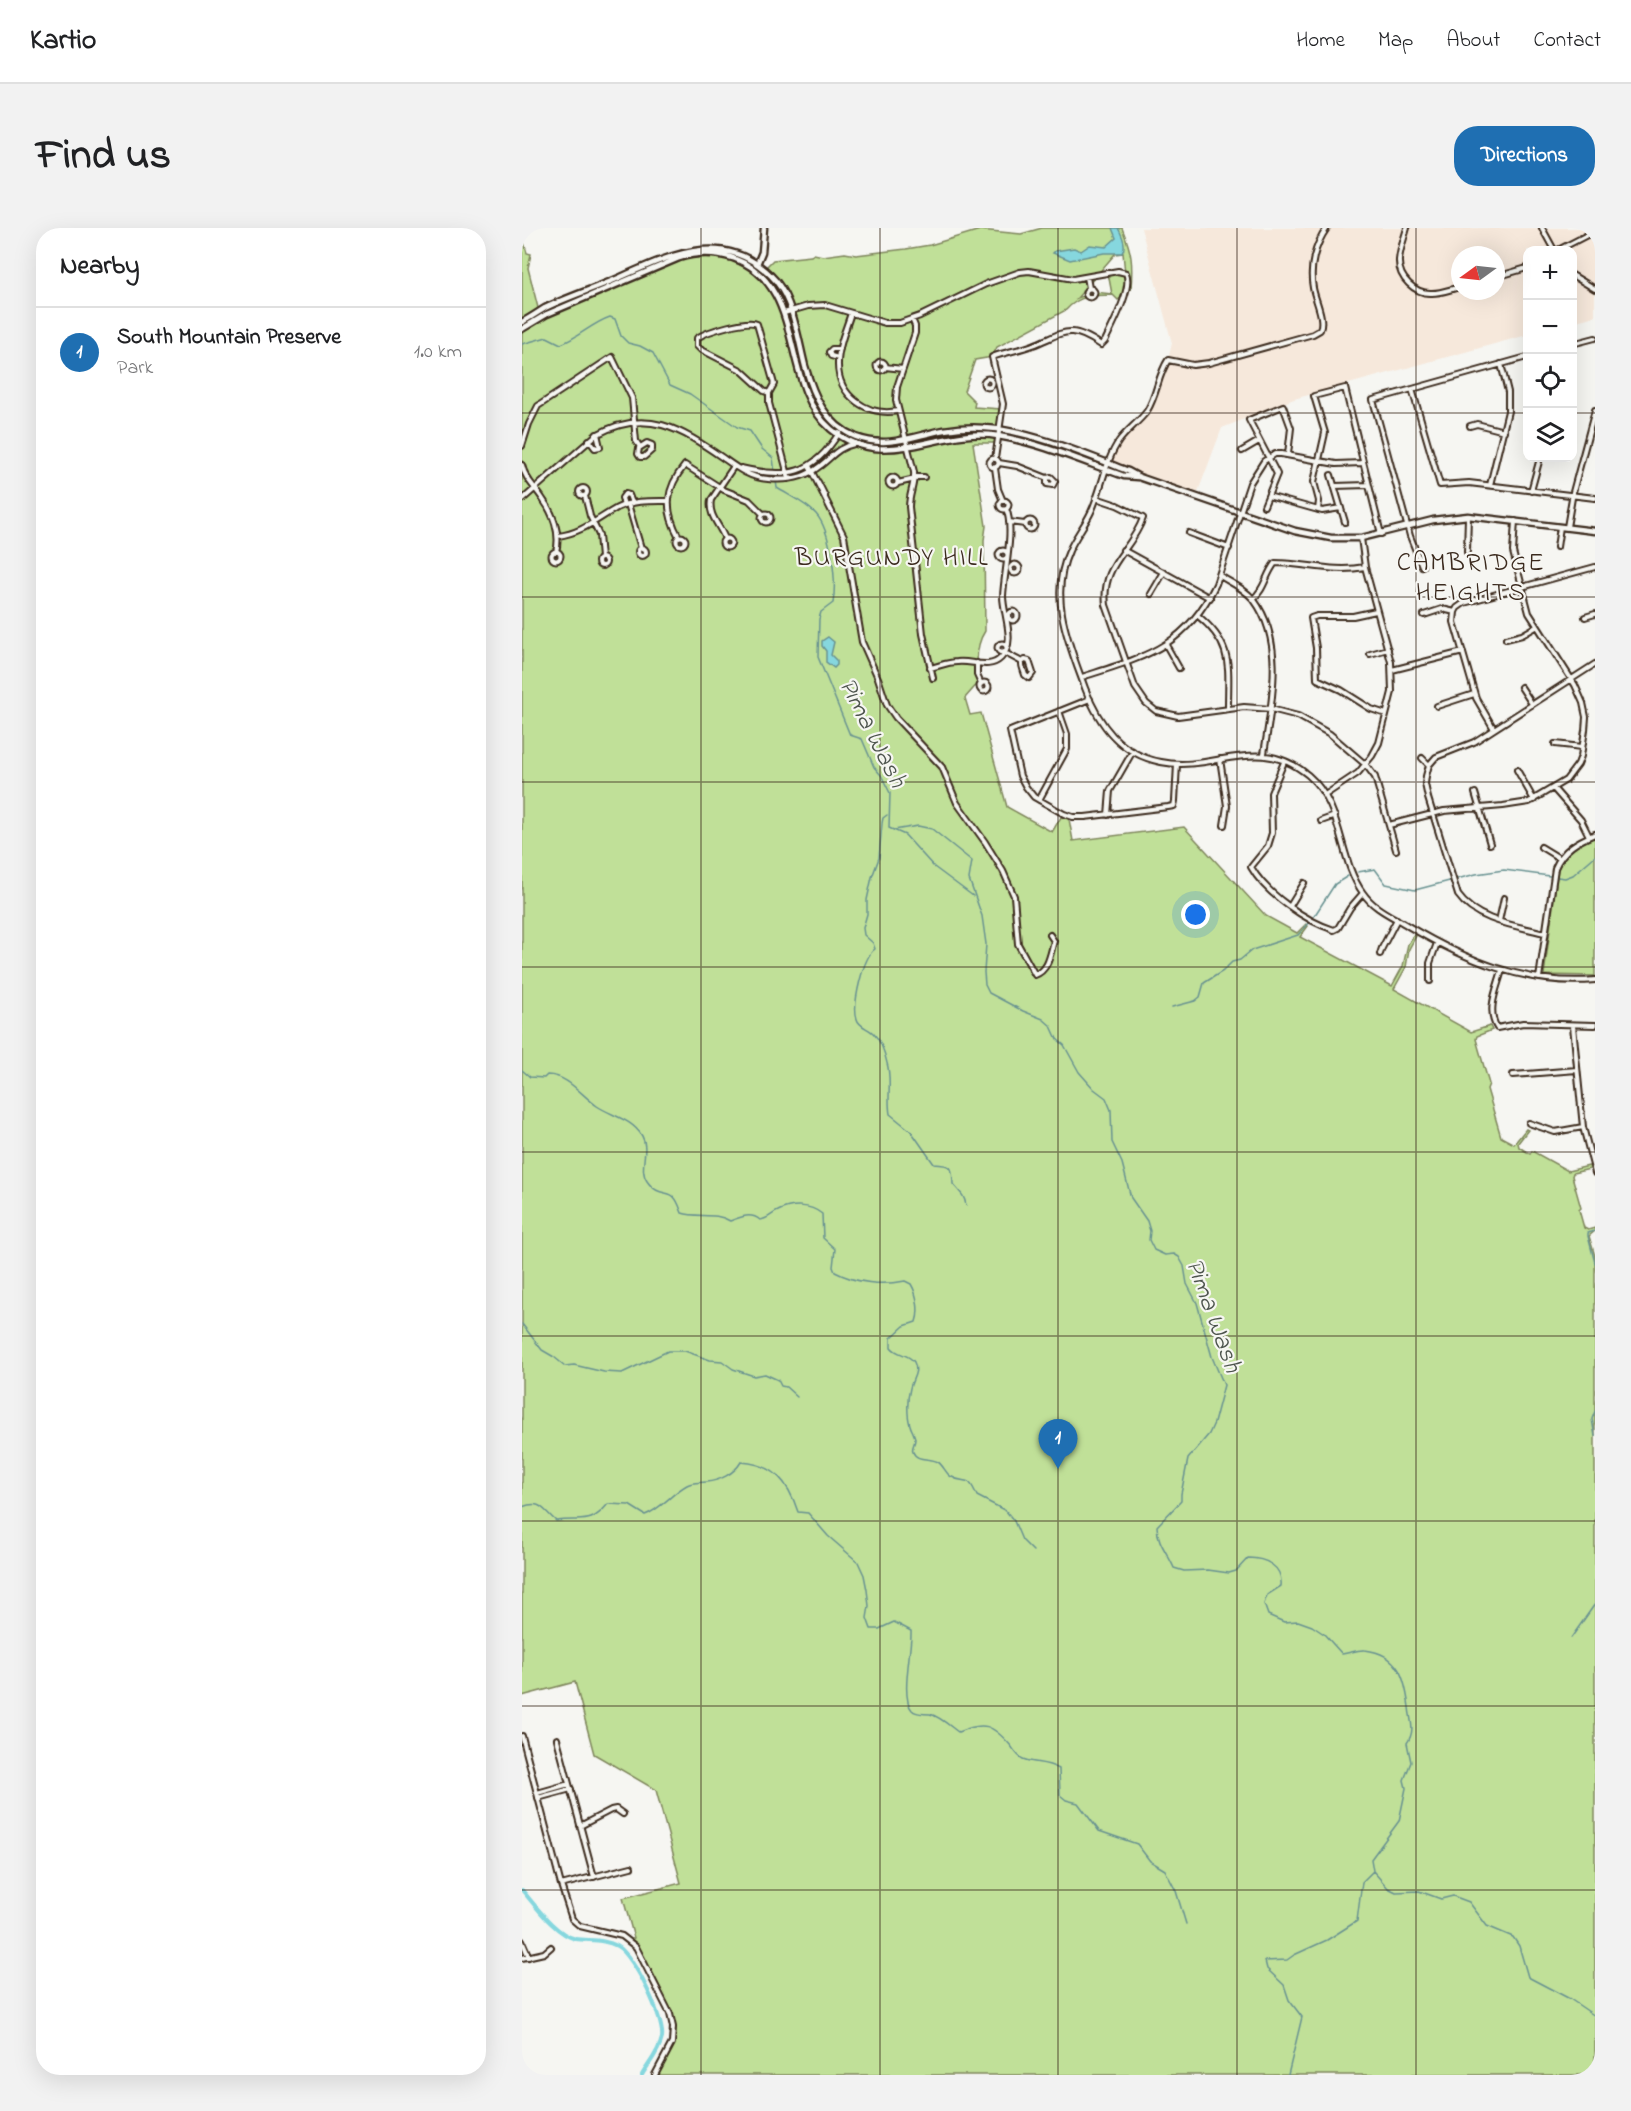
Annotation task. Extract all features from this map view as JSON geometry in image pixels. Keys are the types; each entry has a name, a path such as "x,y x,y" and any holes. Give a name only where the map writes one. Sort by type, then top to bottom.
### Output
{"main road":[{"path":"754,269 762,252 764,228"},
{"path":"522,322 690,248 705,246 723,248 739,252 758,263 776,282 790,312 813,393 824,412 844,430 856,437 878,442 906,441 936,432 976,427 1028,435 1109,463 1139,477 1307,535 1360,538 1446,517 1468,516 1595,531"},
{"path":"522,329 568,301 673,260 692,254 714,253 754,269 770,286 784,313 807,396 819,417 840,436 878,450 908,447 948,437 997,436 1025,442 1124,476 1139,477"}],"street":[{"path":"1327,228 1318,243 1312,269 1313,290 1322,323 1320,330 1313,334 1209,363 1193,365 1168,360 1163,367 1156,393 1148,409 1113,450 1092,510 1068,554 1060,583 1062,615 1070,648 1098,719 1115,739 1133,751 1150,759 1177,764 1264,754 1296,766 1310,776 1325,795 1335,816 1354,874 1363,893 1379,909 1469,959 1502,970 1539,978 1595,980"},
{"path":"1407,228 1399,264 1405,280 1419,290 1432,293 1451,289"},
{"path":"1542,228 1553,246"},
{"path":"1564,246 1595,231"},
{"path":"1505,274 1523,269"},
{"path":"784,313 817,305 885,323 900,323 986,284 1020,272 1069,279 1118,272 1128,274 1121,304 1105,341 1101,345 1077,333 1065,331 1031,346 992,357 995,382 1003,404 997,436 995,468 998,489 1003,501 1000,506 1006,509 1009,522 1008,568 1003,598 1009,639 1006,651 1000,659 993,663 955,662 930,668"},
{"path":"1087,277 1089,288"},
{"path":"1577,278 1595,289"},
{"path":"851,313 838,358 841,381 855,401 875,411 886,413 898,411"},
{"path":"912,319 915,333 896,393 898,411 915,478 910,493 909,507 923,634 933,678"},
{"path":"769,393 741,370 700,349 696,340 713,331 754,322 774,384 769,393 769,403 789,479"},
{"path":"1577,343 1595,338"},
{"path":"838,358 831,356 829,352 832,349 840,349"},
{"path":"522,446 537,406 612,357 632,398 636,441 640,447"},
{"path":"1422,566 1407,526 1373,400 1523,358"},
{"path":"1490,485 1509,401 1501,364"},
{"path":"885,367 903,369"},
{"path":"1318,510 1319,501 1314,482 1325,433 1314,396 1345,388 1381,534"},
{"path":"1412,389 1440,485 1462,483 1490,485 1595,498"},
{"path":"1264,506 1277,474 1249,420 1283,406 1292,428 1288,454"},
{"path":"1567,527 1572,496 1595,410"},
{"path":"522,500 589,440 615,426 649,422 672,427 749,476 769,479 811,469 840,436"},
{"path":"1470,426 1477,424 1504,431"},
{"path":"820,466 844,430"},
{"path":"589,440 593,447 598,448 601,444 597,434"},
{"path":"1242,451 1259,441"},
{"path":"734,466 789,479 820,466 841,447 854,443"},
{"path":"1082,677 1146,657 1182,633 1210,598 1220,576 1250,483 1259,466 1268,458 1275,454 1288,454 1344,465 1362,463"},
{"path":"995,468 990,463 997,461 1047,478"},
{"path":"1531,491 1539,462"},
{"path":"522,465 525,475 552,516 558,536 556,552"},
{"path":"679,537 670,518 670,487 685,465 720,487 749,500 764,514"},
{"path":"725,540 710,510 711,500 734,466"},
{"path":"811,469 822,487 844,536 862,642 887,705 896,718 942,767 957,803 1003,871 1014,896 1018,944 1035,975 1047,966 1054,941 1050,934"},
{"path":"1331,475 1345,522"},
{"path":"898,483 924,477"},
{"path":"1335,486 1367,484"},
{"path":"585,496 598,535 601,558"},
{"path":"1268,496 1318,510 1341,508"},
{"path":"1096,498 1143,518 1107,579 1105,597 1135,687 1146,703 1156,711 1178,716 1228,708 1271,709 1298,716 1322,729 1366,765 1375,777 1396,850"},
{"path":"558,536 593,524 628,504 669,501"},
{"path":"628,504 641,548"},
{"path":"1467,552 1468,516"},
{"path":"1389,825 1433,813 1520,804 1534,800 1566,780 1578,764 1586,717 1584,703 1529,613 1513,552 1515,521"},
{"path":"1009,522 1025,524"},
{"path":"1557,547 1560,526"},
{"path":"1189,533 1229,548"},
{"path":"1325,795 1350,780 1366,765 1379,743 1392,692 1392,670 1388,650 1365,567 1360,538"},
{"path":"1123,550 1210,598"},
{"path":"1253,599 1262,591 1267,574 1275,563 1326,570 1365,567"},
{"path":"1494,729 1479,707 1474,694 1454,622 1457,608 1464,603 1595,567"},
{"path":"1151,594 1164,572"},
{"path":"1220,576 1237,585 1253,599 1263,617 1270,638 1274,678 1264,754"},
{"path":"1424,615 1442,609 1455,612"},
{"path":"1376,611 1353,616 1311,618 1316,648 1317,679 1341,690 1371,709 1386,714"},
{"path":"1585,617 1595,614"},
{"path":"1197,615 1212,627 1223,643 1228,662 1228,708"},
{"path":"1506,639 1522,635 1536,627"},
{"path":"1166,645 1179,668"},
{"path":"1370,654 1388,650"},
{"path":"1006,651 1022,662 1026,676 1031,677 1033,673 1029,661 1022,662"},
{"path":"1392,670 1463,652"},
{"path":"977,663 977,675 981,684"},
{"path":"1545,933 1499,921 1464,904 1458,896 1425,784 1430,765 1444,753 1474,742 1595,664"},
{"path":"1521,687 1532,704"},
{"path":"1437,706 1474,694"},
{"path":"1090,699 1010,730 1023,782 1034,797 1073,817 1108,815 1174,806 1177,764"},
{"path":"1039,800 1067,749 1067,734 1059,711"},
{"path":"1555,744 1582,747"},
{"path":"1108,815 1110,791 1133,751"},
{"path":"1422,758 1430,765"},
{"path":"1220,759 1227,806 1224,825"},
{"path":"1284,762 1271,793 1272,833 1268,846 1251,867 1275,895 1314,921 1335,930 1363,893"},
{"path":"1517,770 1534,800"},
{"path":"1553,788 1581,820 1589,837"},
{"path":"1475,793 1490,844"},
{"path":"1321,821 1335,816"},
{"path":"1539,978 1554,876 1559,858 1573,845 1595,834"},
{"path":"1541,847 1559,858"},
{"path":"1290,906 1304,883"},
{"path":"1499,921 1504,898"},
{"path":"1380,954 1397,919"},
{"path":"1430,981 1430,963 1437,943"},
{"path":"1502,970 1492,1005 1492,1015 1497,1028 1523,1023 1595,1025"},
{"path":"1574,1026 1583,1127 1595,1173"},
{"path":"1513,1075 1577,1070"},
{"path":"1529,1123 1555,1132 1583,1127"},
{"path":"522,1736 567,1908 572,1919 580,1926 622,1936 636,1947 670,2014 673,2034 669,2050 655,2075"},
{"path":"557,1739 594,1876"},
{"path":"537,1796 570,1787"},
{"path":"580,1826 611,1810 616,1809 623,1814"},
{"path":"561,1886 631,1867"},
{"path":"522,1941 529,1957"},
{"path":"522,1958 544,1953 552,1947"}],"shaded area":[{"path":"1141,228 1595,228 1595,316 1577,321 1577,246 1523,246 1523,336 1294,399 1222,428 1196,497 1107,467 1117,443 1146,413 1168,360 1172,343"}],"green space":[{"path":"1042,228 1122,228 1130,251 1132,272 1131,289 1118,300 1113,295 1093,296 1076,301 1066,310 997,347 992,357 975,360 964,391 975,402 974,407 1001,409 996,443 973,443 986,526 984,540 985,631 979,643 977,656 979,682 965,698 970,715 981,713 1007,807 1052,832 1061,817 1069,819 1073,841 1184,827 1266,916 1297,933 1306,924 1308,926 1300,937 1392,986 1403,966 1408,944 1414,935 1416,936 1409,949 1406,967 1394,989 1471,1032 1490,1026 1492,1030 1477,1036 1476,1039 1501,1137 1514,1144 1526,1129 1528,1130 1518,1143 1519,1147 1530,1154 1532,1151 1568,1171 1589,1166 1590,1169 1573,1173 1572,1176 1584,1228 1588,1230 1595,1228 1589,1236 1595,1256 1595,2075 657,2075 674,2044 675,2023 644,1958 631,1940 634,1938 623,1898 681,1883 656,1790 594,1754 575,1682 522,1696 522,236 527,253 531,254 528,268 541,320 662,266 698,256 721,258 740,264 758,275 773,260 814,254 856,255 906,249 930,245 980,230 1021,234","holes":["1123,253 1125,273 1108,273 1112,294 1094,292 1077,298 1115,254"]},
{"path":"1595,836 1595,976 1544,975 1558,869 1564,857"}],"water":[{"path":"1112,228 1118,228 1122,237 1124,247 1122,253 1104,253 1070,260 1053,253 1074,248 1081,251 1090,245 1106,247 1116,238"},
{"path":"828,637 834,642 831,655 837,661 837,665 834,668 826,662 826,651 822,646 822,641"}],"waterway":[{"name":"Pima Wash","path":"522,344 547,337 561,344 603,320 610,317 615,319 621,336 628,343 653,353 670,385 690,394 737,427 750,431 762,449 773,458 777,488 812,510 826,532 832,557 834,594 833,603 821,612 819,619 818,657 850,735 862,739 874,767 890,793 889,828 905,835 934,867 973,896"},
{"path":"887,815 883,818 879,858 872,877 863,928 864,935 873,943 875,949 866,961 860,982 856,1003 857,1019 860,1024 872,1032 884,1052 889,1076 890,1114 911,1131 934,1164 951,1168 953,1184 963,1196 966,1205"},
{"name":"Pima Wash","path":"894,830 918,826 932,829 972,861 969,879 982,916 986,944 985,985 989,993 1043,1019 1051,1026 1079,1072 1094,1089 1106,1098 1111,1110 1112,1142 1122,1163 1131,1198 1147,1221 1150,1231 1149,1240 1154,1250 1165,1255 1174,1254 1179,1257 1184,1266 1187,1284 1197,1303 1212,1357 1224,1385 1209,1434 1188,1459 1181,1501 1157,1526 1161,1543 1174,1568 1184,1571 1208,1570 1229,1573 1236,1571 1248,1558 1272,1564 1279,1573 1281,1586 1267,1595 1264,1604 1268,1615 1284,1622 1298,1621 1312,1626 1324,1634 1342,1654 1365,1650 1377,1652 1393,1662 1403,1678 1407,1697 1412,1730 1407,1743 1411,1762 1404,1780 1406,1788 1399,1821 1371,1859 1373,1871 1388,1888 1396,1892 1419,1891 1441,1899 1453,1896 1469,1902 1487,1926 1513,1937 1519,1946 1528,1977 1570,1999 1595,2016"},
{"path":"1358,872 1375,869 1386,884 1415,890 1476,874 1504,870 1565,878 1573,875 1595,856"},
{"path":"1313,918 1335,884 1348,876"},
{"path":"1172,1007 1195,1001 1200,997 1204,983 1223,971 1232,962 1240,960 1252,950 1298,935 1310,922"},
{"path":"522,1070 530,1077 544,1078 547,1075 561,1078 597,1106 638,1130 644,1141 644,1170 647,1181 655,1189 672,1195 682,1213 718,1217 730,1221 749,1216 760,1220 789,1207 812,1208 822,1214 823,1238 835,1249 833,1267 835,1272 852,1279 869,1282 905,1281 911,1284 917,1303 916,1322 904,1326 891,1338 891,1347 896,1352 912,1359 915,1366 908,1407 909,1421 915,1437 913,1452 917,1457 938,1462 950,1476 971,1484 977,1496 1006,1511 1014,1521 1022,1540 1033,1551"},
{"path":"1595,1231 1588,1233 1595,1263"},
{"path":"522,1324 542,1350 565,1366 574,1365 604,1372 622,1373 668,1351 685,1351 710,1360 722,1361 733,1369 754,1376 765,1374 778,1380 781,1386 786,1387 797,1397"},
{"path":"1595,1411 1592,1419 1595,1436"},
{"path":"522,1507 538,1505 556,1521 585,1520 596,1516 608,1504 629,1505 645,1515 687,1485 721,1478 734,1470 741,1462 753,1463 771,1471 790,1491 798,1512 808,1513 828,1536 858,1562 867,1590 869,1606 867,1618 871,1629 879,1629 894,1622 911,1631 907,1695 912,1710 916,1713 937,1717 958,1732 975,1726 993,1729 1021,1758 1059,1769 1060,1795 1066,1800 1078,1803 1099,1831 1137,1844 1150,1861 1165,1870 1176,1891 1186,1924"},
{"path":"1571,1638 1595,1604"},
{"path":"1288,2075 1302,2017 1289,2000 1284,1985 1267,1969 1265,1961 1287,1960 1327,1940 1357,1921 1362,1882 1373,1871"},
{"path":"522,1890 546,1919 561,1932 576,1939 602,1941 617,1946 640,1974 654,2003 662,2029 659,2048 642,2075"}],"place":[{"name":"South Mountain Preserve","path":"1058,1469"}],"district":[{"name":"BURGUNDY HILL","path":"892,556"},
{"name":"CAMBRIDGE HEIGHTS","path":"1471,576"}]}
